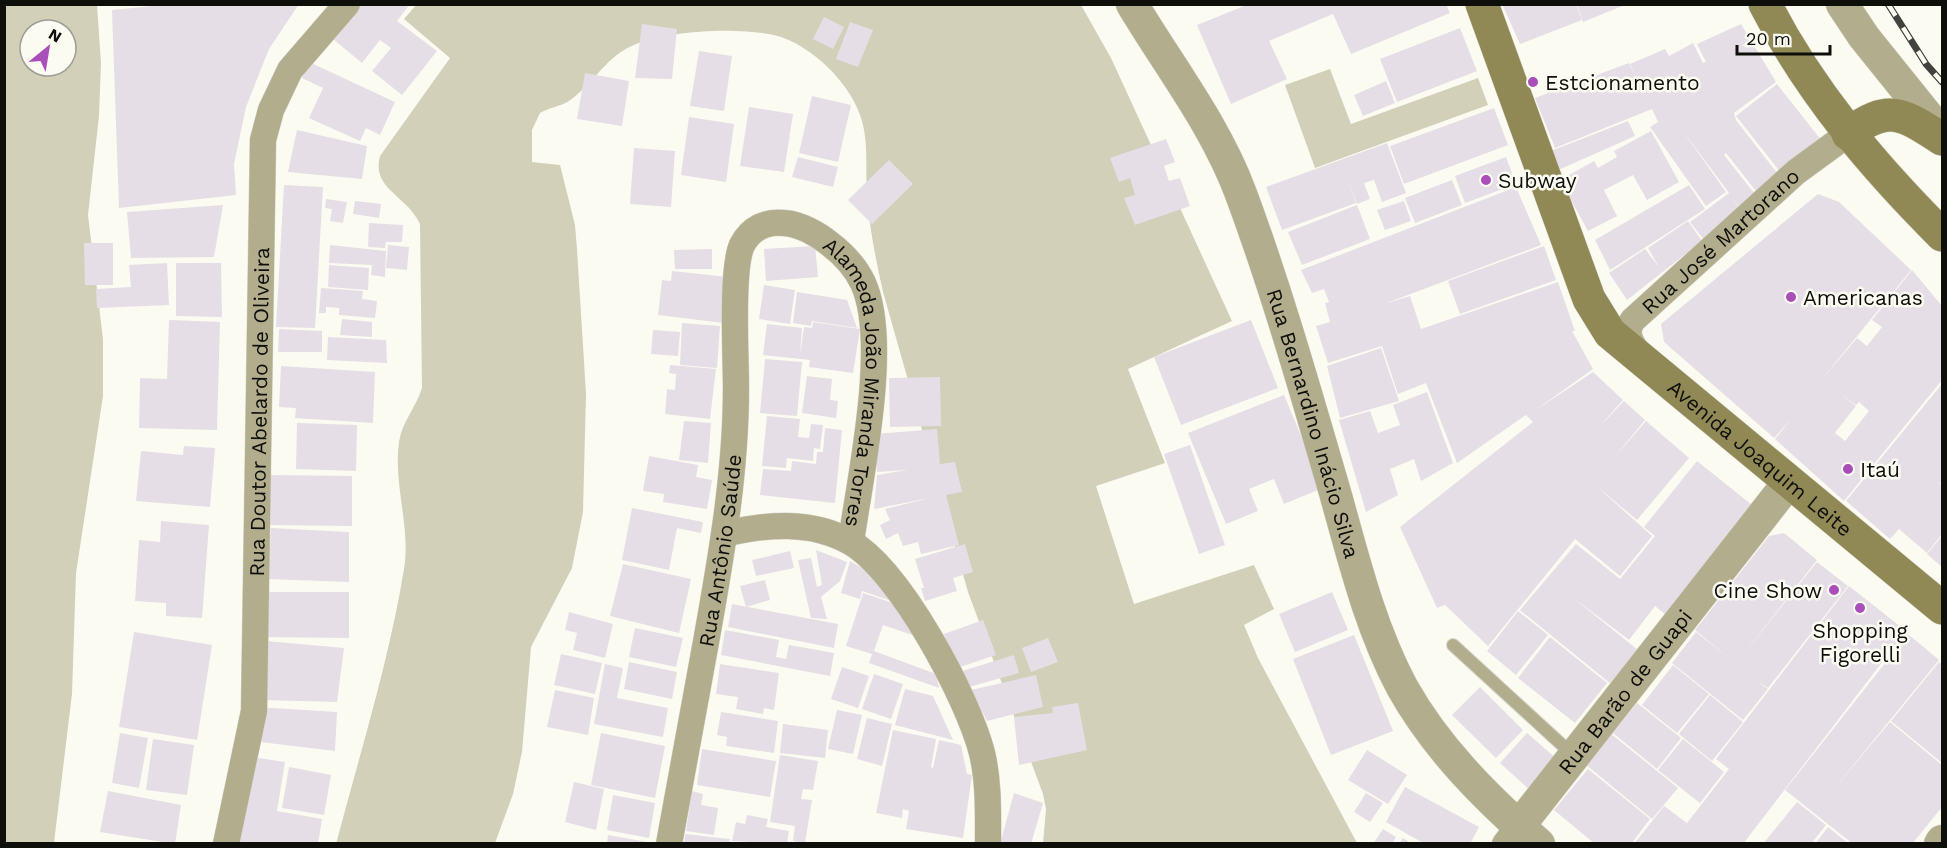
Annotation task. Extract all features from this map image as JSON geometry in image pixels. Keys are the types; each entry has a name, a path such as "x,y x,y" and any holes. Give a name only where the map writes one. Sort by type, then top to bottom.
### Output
{"main road":[{"name":"Avenida Joaquim Leite","path":"1482,4 1588,299 1610,333 1942,608"},
{"path":"1765,4 1782,37 1848,134 1942,235"},
{"path":"1848,134 1867,119 1888,114 1909,117 1942,139"}],"street":[{"name":"Rua Doutor Abelardo de Oliveira","path":"226,843 254,711 263,140 271,110 290,70 347,4"},
{"name":"Rua Bernardino Inácio Silva","path":"1132,4 1214,138 1240,192 1292,344 1366,599 1388,657 1402,687 1437,738 1521,838"},
{"path":"1842,4 1871,47 1942,134"},
{"name":"Rua José Martorano","path":"1645,362 1629,338 1630,323 1796,172 1848,134"},
{"name":"Alameda João Miranda Torres","path":"739,254 755,229 764,225 786,223 826,240 840,252 862,283 868,301 873,338 872,392 851,542 884,574 912,612 962,702 982,752 987,779 988,843"},
{"name":"Rua Antônio Saúde","path":"669,843 725,534 736,411 739,254"},
{"name":"Rua Barão de Guapi","path":"1521,838 1574,756 1789,482"},
{"path":"725,534 761,526 793,526 828,533 851,542"}],"lane":[{"path":"1453,645 1574,756"}],"shaded area":[{"path":"417,4 1081,5 1111,58 1232,321 1128,369 1165,463 1096,486 1134,604 1254,565 1274,609 1244,625 1258,658 1357,843 1043,843 1046,809 1043,794 968,592 883,292 868,210 864,130 857,107 840,80 828,68 815,56 788,40 774,35 742,31 703,31 648,40 625,50 609,62 569,101 540,113 532,130 532,162 560,165 575,225 586,394 583,512 572,568 531,647 522,752 513,794 495,843 336,844 398,603 406,553 398,474 399,442 403,428 422,388 420,224 407,206 385,184 379,167 380,156 450,58 404,19"},
{"path":"5,5 97,5 101,63 99,116 88,215 103,339 103,396 76,573 72,694 54,843 5,844"},
{"path":"1330,69 1351,124 1478,78 1488,105 1315,168 1285,85"}],"building":[{"path":"173,4 299,4 269,49 246,107 234,164 236,195 119,208 112,10"},
{"path":"360,4 410,4 397,21 437,51 402,95 372,71 391,48 380,40 362,63 333,39"},
{"path":"1249,4 1446,4 1450,13 1351,54 1333,14 1269,41 1287,79 1231,104 1197,25"},
{"path":"1502,4 1576,4 1582,20 1520,44"},
{"path":"1577,4 1625,4 1625,5 1583,22"},
{"path":"824,17 844,27 833,49 813,39"},
{"path":"850,22 873,30 858,67 836,59"},
{"path":"642,24 677,29 672,79 635,78"},
{"path":"1741,24 1776,82 1734,113 1736,120 1781,178 1759,195 1726,153 1724,155 1758,198 1743,211 1731,197 1742,211 1704,240 1690,222 1729,193 1680,127 1726,192 1706,206 1650,127 1658,122 1652,109 1555,148 1535,98 1629,63 1639,84 1630,64 1665,49 1669,56 1693,43 1703,63 1706,62 1697,44"},
{"path":"1460,28 1477,71 1397,102 1380,59"},
{"path":"699,51 732,56 724,111 690,106"},
{"path":"309,62 395,102 380,135 366,128 360,141 309,118 323,88 302,78"},
{"path":"585,73 629,81 622,126 577,119"},
{"path":"1386,81 1395,103 1363,116 1354,95"},
{"path":"1777,84 1822,141 1781,173 1736,116"},
{"path":"812,96 851,105 838,162 799,153"},
{"path":"749,107 793,114 784,172 740,166"},
{"path":"1494,108 1508,145 1404,184 1390,146"},
{"path":"689,117 734,124 726,182 681,175"},
{"path":"1628,121 1635,136 1556,171 1548,152"},
{"path":"297,130 367,146 362,179 288,172"},
{"path":"1651,131 1679,182 1647,200 1633,175 1604,190 1617,216 1588,231 1560,180 1594,161 1598,168 1617,157 1614,151"},
{"path":"1166,139 1175,162 1164,166 1169,181 1180,178 1190,206 1135,225 1124,198 1135,195 1130,178 1119,182 1110,158"},
{"path":"1387,143 1406,193 1382,202 1374,180 1364,183 1370,199 1357,204 1348,181 1356,203 1282,230 1266,187"},
{"path":"634,148 675,151 671,207 630,204"},
{"path":"798,157 838,167 833,187 792,177"},
{"name":"Subway","path":"1506,157 1516,184 1465,203 1455,176"},
{"path":"889,160 913,184 872,224 848,200"},
{"path":"1452,180 1462,205 1415,223 1405,198"},
{"path":"284,185 323,187 315,328 276,327"},
{"path":"1689,185 1705,209 1610,270 1595,240"},
{"path":"1516,187 1541,245 1384,304 1410,296 1421,329 1558,282 1575,331 1572,331 1593,369 1534,411 1593,372 1623,400 1597,429 1624,401 1645,420 1614,458 1646,421 1689,458 1637,520 1593,483 1652,536 1620,576 1575,539 1488,646 1445,605 1437,608 1400,527 1533,422 1526,415 1457,463 1426,383 1398,394 1382,346 1328,363 1316,326 1330,322 1325,303 1329,302 1324,289 1312,293 1301,270"},
{"name":"Americanas","path":"1818,194 1839,202 1911,270 1818,384 1857,338 1867,346 1882,327 1872,320 1912,270 1942,306 1942,380 1844,501 1775,439 1791,419 1774,438 1664,342 1661,324","holes":["1841,394 1856,405 1859,402 1869,411 1845,441 1835,433 1819,453 1856,406"]},
{"path":"326,199 347,202 343,223 330,221 332,209 325,208"},
{"path":"355,201 381,204 379,218 353,214"},
{"path":"1404,201 1411,221 1385,230 1377,210"},
{"path":"223,205 214,257 131,258 127,212"},
{"path":"1357,205 1370,239 1302,265 1288,232"},
{"path":"1688,221 1702,241 1627,300 1609,273 1645,249 1659,267 1648,248"},
{"path":"369,223 403,225 402,242 386,242 385,248 368,247"},
{"path":"84,243 113,243 113,285 85,285"},
{"path":"330,245 386,251 385,277 371,275 372,265 329,263"},
{"path":"388,245 409,247 407,270 386,268"},
{"path":"815,246 818,277 766,281 764,249"},
{"path":"1544,246 1556,280 1460,314 1448,281"},
{"path":"712,249 712,269 675,269 674,250"},
{"path":"167,263 169,305 97,308 96,289 131,287 129,265"},
{"path":"176,263 221,263 222,317 176,316"},
{"path":"329,265 369,268 368,290 328,287"},
{"path":"672,271 728,277 723,323 658,315 662,280 671,281"},
{"path":"764,285 795,290 790,324 759,319"},
{"path":"321,288 363,291 362,299 377,301 375,318 339,315 339,308 326,307 326,313 319,313"},
{"path":"797,292 847,300 857,328 812,321 811,326 793,323"},
{"path":"342,319 372,322 372,337 340,335"},
{"path":"169,320 220,322 217,430 139,428 140,378 167,379"},
{"path":"1251,320 1278,388 1181,425 1154,357"},
{"path":"813,322 860,329 853,373 809,367 810,360 763,355 767,324 802,328 800,355 804,327 812,328"},
{"path":"682,323 720,326 717,368 680,365"},
{"path":"279,329 322,331 322,352 278,352"},
{"path":"653,330 680,332 678,356 651,354"},
{"path":"328,337 386,340 387,363 327,360"},
{"path":"1381,348 1399,401 1340,418 1327,366"},
{"path":"765,359 802,362 797,416 760,413"},
{"path":"670,365 716,369 710,419 665,414 667,389 675,390 676,374 669,373"},
{"path":"281,366 375,372 373,423 295,418 296,408 279,407"},
{"path":"807,376 832,379 830,400 838,401 836,418 802,413"},
{"path":"940,377 941,426 890,427 889,378"},
{"path":"1942,384 1942,484 1938,482 1942,486 1942,534 1927,553 1899,529 1890,539 1846,501"},
{"path":"1427,392 1453,463 1421,481 1414,459 1390,469 1398,495 1366,512 1339,420 1370,411 1378,433 1400,425 1393,405"},
{"path":"1284,395 1323,488 1284,504 1274,479 1249,489 1258,511 1226,524 1188,433"},
{"path":"767,416 800,419 798,437 809,438 811,424 823,425 820,449 814,448 813,461 787,458 786,468 762,466"},
{"path":"684,421 711,423 708,463 679,460"},
{"path":"297,423 357,425 356,471 296,469"},
{"path":"825,428 842,430 835,503 760,495 763,469 791,471 792,461 816,464 817,452 823,452"},
{"path":"937,429 940,464 955,462 962,492 946,495 959,545 921,554 918,542 903,546 898,533 886,539 880,525 890,520 885,509 930,498 874,509 877,475 907,470 877,472 875,434"},
{"path":"1190,445 1225,545 1199,554 1164,454"},
{"path":"184,446 215,448 210,507 136,501 141,451 183,455"},
{"path":"649,456 698,465 696,477 712,480 707,509 663,502 664,494 643,491"},
{"path":"1697,461 1752,505 1666,615 1655,606 1629,640 1571,596 1638,650 1611,684 1520,610 1576,544 1620,579 1655,536 1644,527"},
{"path":"269,475 352,476 352,526 269,525"},
{"path":"632,508 703,522 701,533 677,528 669,570 622,560"},
{"path":"161,521 209,525 202,618 166,616 166,603 135,601 139,540 160,542"},
{"path":"271,528 349,532 349,582 268,579"},
{"path":"1784,533 1817,560 1736,664 1817,562 1848,586 1768,688 1756,680 1768,689 1743,720 1672,663 1696,632 1729,658 1695,630 1769,536"},
{"path":"1942,536 1942,567 1927,554"},
{"path":"965,544 973,572 953,578 957,591 925,601 921,588 924,588 915,559"},
{"path":"816,550 847,562 840,581 821,597 827,619 811,618 798,560 811,558 817,587 822,585"},
{"path":"790,551 794,568 756,576 752,560"},
{"path":"850,561 872,574 897,603 862,591 860,599 841,593"},
{"path":"623,564 691,579 679,633 610,616"},
{"path":"765,580 770,600 746,607 740,586"},
{"path":"1849,586 1906,631 1743,844 1634,844 1664,806 1687,823 1729,769 1716,759"},
{"path":"259,592 349,592 349,638 257,637"},
{"path":"1332,592 1348,630 1295,652 1279,614"},
{"path":"863,593 905,607 924,639 883,625 874,651 936,674 939,688 869,663 872,654 846,646"},
{"path":"732,604 838,624 834,648 728,627"},
{"path":"1518,611 1548,635 1516,675 1487,651"},
{"path":"569,612 613,624 605,658 573,650 577,633 565,630"},
{"path":"983,620 996,655 957,668 944,634"},
{"path":"635,628 683,638 676,667 629,657"},
{"path":"725,630 779,640 776,657 786,659 789,645 834,653 830,676 721,655"},
{"path":"134,632 212,645 197,740 119,727"},
{"path":"1908,634 1939,660 1833,790 1890,722 1942,765 1942,807 1912,844 1853,844 1785,790"},
{"path":"1354,635 1393,731 1331,755 1293,659"},
{"path":"1550,637 1607,683 1575,723 1518,678"},
{"path":"1048,638 1058,662 1031,672 1022,648"},
{"path":"267,641 344,648 337,702 263,700"},
{"path":"561,654 602,663 595,694 554,685"},
{"path":"1014,655 1019,673 969,687 962,671"},
{"path":"629,662 677,672 672,699 624,689"},
{"path":"1939,662 1942,665 1942,763 1891,721"},
{"path":"605,664 623,668 617,698 668,708 663,737 594,724"},
{"path":"720,664 779,673 774,710 764,708 763,714 736,709 738,697 716,694"},
{"path":"1673,665 1709,694 1677,733 1642,705"},
{"path":"842,667 869,676 858,708 831,699"},
{"path":"874,674 903,684 891,719 862,709"},
{"path":"1036,675 1043,707 987,721 971,690"},
{"path":"1480,687 1523,730 1496,758 1452,715"},
{"path":"905,689 933,696 953,740 895,725"},
{"path":"555,690 594,698 588,735 547,727"},
{"path":"1710,695 1743,722 1712,761 1679,734"},
{"path":"1078,703 1087,750 1019,765 1014,717 1053,713 1052,707"},
{"path":"1637,703 1681,738 1657,769 1613,733"},
{"path":"257,707 337,712 335,751 251,741"},
{"path":"837,710 862,715 853,754 828,749"},
{"path":"721,712 778,721 774,753 726,746 727,737 717,735"},
{"path":"867,718 892,724 882,766 857,759"},
{"path":"783,724 828,730 825,758 780,753"},
{"path":"893,730 936,739 931,767 933,768 939,740 961,745 967,774 972,775 963,838 906,829 909,811 903,809 902,818 876,813"},
{"path":"120,733 148,738 139,788 112,783"},
{"path":"601,733 665,746 655,798 591,785"},
{"path":"1527,733 1558,760 1531,791 1500,763"},
{"path":"1610,733 1678,788 1652,819 1585,764"},
{"path":"153,739 194,745 187,795 146,790"},
{"path":"1683,739 1724,772 1700,803 1658,770"},
{"path":"702,749 776,761 770,797 697,785"},
{"path":"1367,750 1407,775 1388,804 1348,780"},
{"path":"780,755 818,761 813,790 803,789 801,799 812,800 805,843 793,841 795,826 770,822"},
{"path":"252,757 285,762 277,811 322,819 318,844 238,844"},
{"path":"289,767 331,775 324,815 282,808"},
{"path":"1588,769 1650,819 1631,844 1595,844 1554,810"},
{"path":"574,782 604,789 596,830 565,822"},
{"path":"1405,787 1479,827 1470,844 1425,844 1386,822"},
{"path":"108,791 181,805 175,844 100,832"},
{"path":"692,791 703,794 701,805 718,808 714,835 686,831"},
{"path":"1014,793 1043,803 1031,844 1000,844"},
{"path":"1366,793 1383,803 1370,822 1354,812"},
{"path":"613,795 655,803 649,838 607,830"},
{"path":"1797,802 1826,825 1811,844 1763,844"},
{"path":"747,815 768,819 766,827 789,831 787,844 732,841 736,822 745,824"},
{"path":"1828,827 1849,844 1815,844"},
{"path":"1383,829 1396,837 1392,844 1373,844"},
{"path":"685,834 730,839 729,844 684,844"},
{"path":"608,835 647,842 647,844 607,844"},
{"path":"1403,838 1412,844 1399,844"}],"railway":[{"path":"1888,4 1926,64 1942,82"}],"place":[{"name":"Estcionamento","path":"1533,82"},
{"name":"Subway","path":"1486,180"},
{"name":"Americanas","path":"1791,297"},
{"name":"Itaú","path":"1848,469"},
{"name":"Cine Show","path":"1834,590"},
{"name":"Shopping Figorelli","path":"1860,608"}]}
